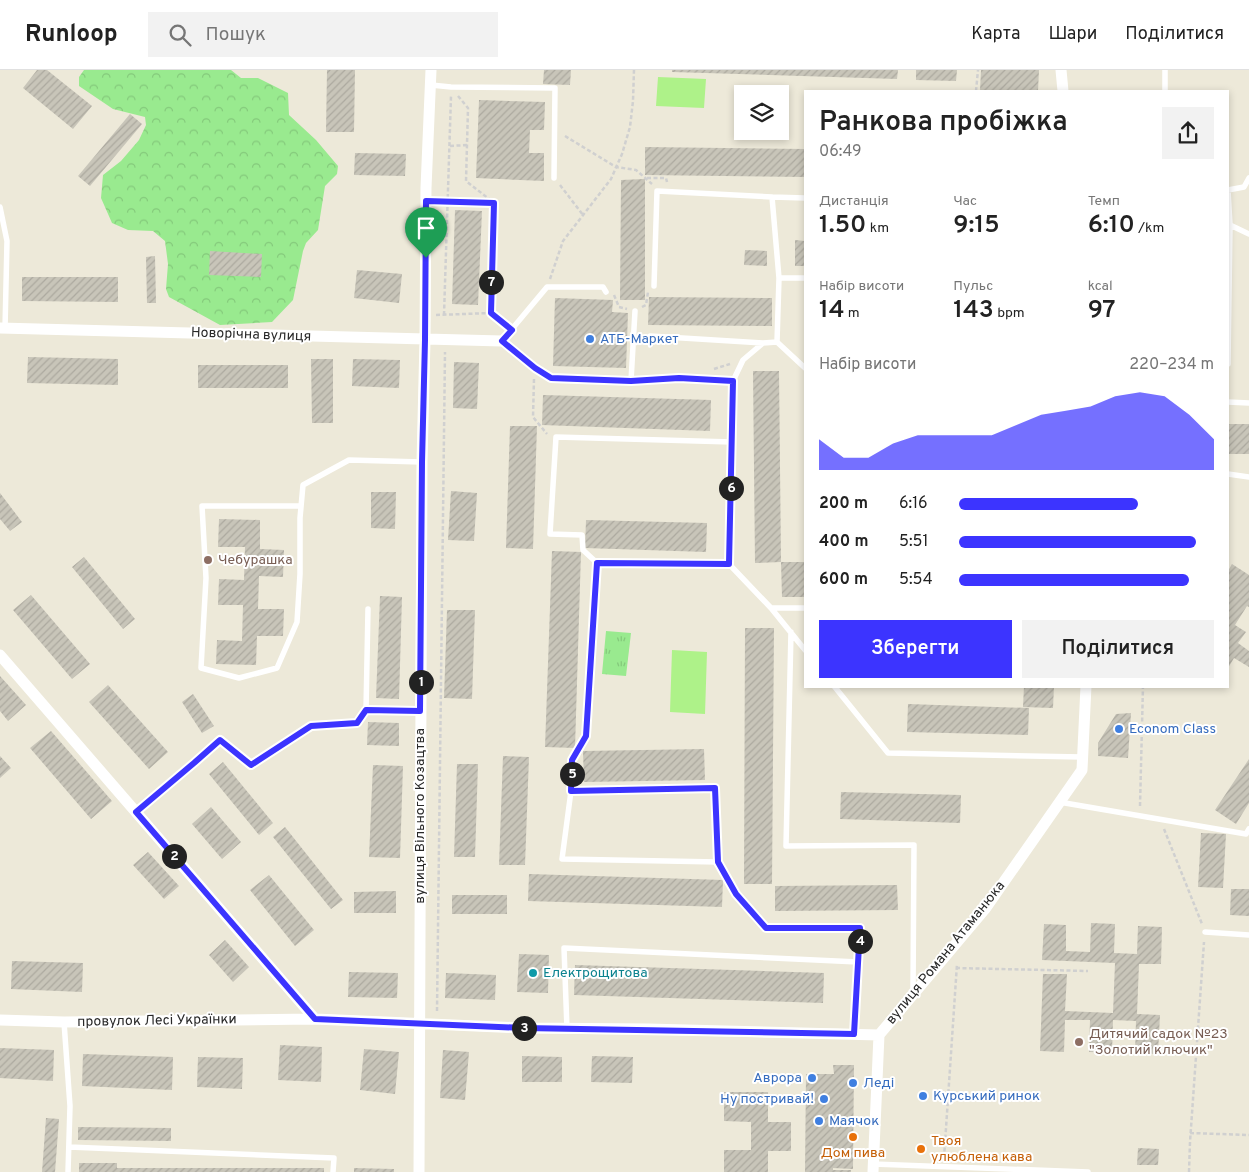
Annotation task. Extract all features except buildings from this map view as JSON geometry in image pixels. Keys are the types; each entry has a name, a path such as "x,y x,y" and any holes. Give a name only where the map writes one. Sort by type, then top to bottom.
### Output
{"street":[{"name":"вулиця Вільного Козацтва","path":"419,1172 422,462 426,315 426,201 432,70"},
{"path":"1061,70 1062,90"},
{"name":"Новорічна вулиця","path":"3,328 502,341"},
{"path":"0,655 315,1019"},
{"name":"вулиця Романа Атаманюка","path":"315,1019 568,1029 879,1035 985,909 1082,770 1086,688"},
{"name":"провулок Лесі Українки","path":"0,1020 64,1022 315,1019"},
{"path":"873,1168 879,1035"}],"lane":[{"path":"1164,90 1165,70"},
{"path":"431,85 451,87 555,88 554,178"},
{"path":"1229,190 1244,187 1249,178"},
{"path":"654,286 657,191 772,198 804,198"},
{"path":"772,198 780,278 777,342"},
{"path":"0,207 7,241 3,328"},
{"path":"1229,208 1229,295"},
{"path":"1230,226 1249,234"},
{"path":"780,278 804,278"},
{"path":"606,292 603,287 547,287 502,341 535,368 551,378 631,381 679,378 733,381"},
{"path":"631,381 635,311"},
{"path":"650,336 763,343 777,342 804,367"},
{"path":"763,343 743,360 733,381 729,564 771,608 804,649"},
{"path":"1229,402 1249,403"},
{"path":"729,564 597,563 583,550 582,534 550,534 556,438 732,442"},
{"path":"301,506 202,506 206,578 201,668 239,678 277,668 297,622 300,574 300,518 303,485 349,460 422,462"},
{"path":"1229,474 1249,476"},
{"path":"597,563 586,736 572,760 571,791 562,859 718,862"},
{"path":"771,608 804,608"},
{"path":"368,609 366,710 420,711"},
{"path":"791,632 786,846 914,845 913,994"},
{"path":"836,688 888,753 1082,757"},
{"path":"136,812 194,763"},
{"path":"571,791 715,788 718,862 736,894 766,928 860,928 854,1034"},
{"path":"1059,802 1246,834 1249,829"},
{"path":"1205,932 1249,935"},
{"path":"568,1029 564,948 858,962"},
{"path":"64,1022 70,1106 68,1172"},
{"path":"69,1147 334,1158 333,1172"},
{"path":"873,1168 1088,1172"}],"path":[{"path":"547,287 563,241 611,179 622,154 630,127 634,70"},
{"path":"976,90 978,70"},
{"path":"451,87 468,108 466,180 494,203"},
{"path":"444,315 451,87"},
{"path":"555,130 616,168 636,170 647,178"},
{"path":"450,146 467,146"},
{"path":"554,178 583,215"},
{"path":"426,201 494,203"},
{"path":"491,313 494,203"},
{"path":"426,315 491,313 512,330"},
{"path":"437,1024 446,340"},
{"path":"535,368 533,417 550,438"},
{"path":"1139,816 1143,688"},
{"path":"194,763 220,740 251,765 311,726 357,723 366,710"},
{"path":"1160,819 1205,932 1190,1133 1189,1172"},
{"path":"943,1169 959,940"},
{"path":"956,968 1088,971"},
{"path":"1190,1133 1249,1135"}],"green space":[{"path":"84,70 231,70 241,78 258,78 288,93 289,115 316,140 338,166 337,174 325,186 318,230 306,243 303,251 293,300 272,322 220,325 169,297 166,289 168,264 165,241 153,231 128,230 112,223 101,198 103,175 121,161 139,140 146,125 145,117 113,109 79,86 79,77"},
{"path":"658,77 706,79 704,108 656,106"},
{"path":"606,631 631,633 626,676 602,674"},
{"path":"672,650 707,652 705,714 670,712"}],"place":[{"name":"АТБ-Маркет","path":"590,339"},
{"name":"Чебурашка","path":"208,560"},
{"name":"Econom Class","path":"1119,729"},
{"name":"Електрощитова","path":"533,973"},
{"name":"Дитячий садок №23 \"Золотий ключик\"","path":"1079,1042"},
{"name":"Аврора","path":"812,1078"},
{"name":"Леді","path":"853,1083"},
{"name":"Курський ринок","path":"923,1096"},
{"name":"Ну постривай!","path":"824,1099"},
{"name":"Маячок","path":"819,1121"},
{"name":"Дом пива","path":"853,1137"},
{"name":"Твоя улюблена кава","path":"921,1149"}],"route":[{"path":"426,201 494,203 491,313 512,330 502,341 535,368 551,378 631,381 679,378 733,381 729,564 597,563 586,736 572,760 571,791 715,788 718,862 736,894 766,928 860,928 854,1034 524,1028 315,1019 136,812 220,740 251,765 311,726 357,723 366,710 420,711 426,258 426,201"}]}
